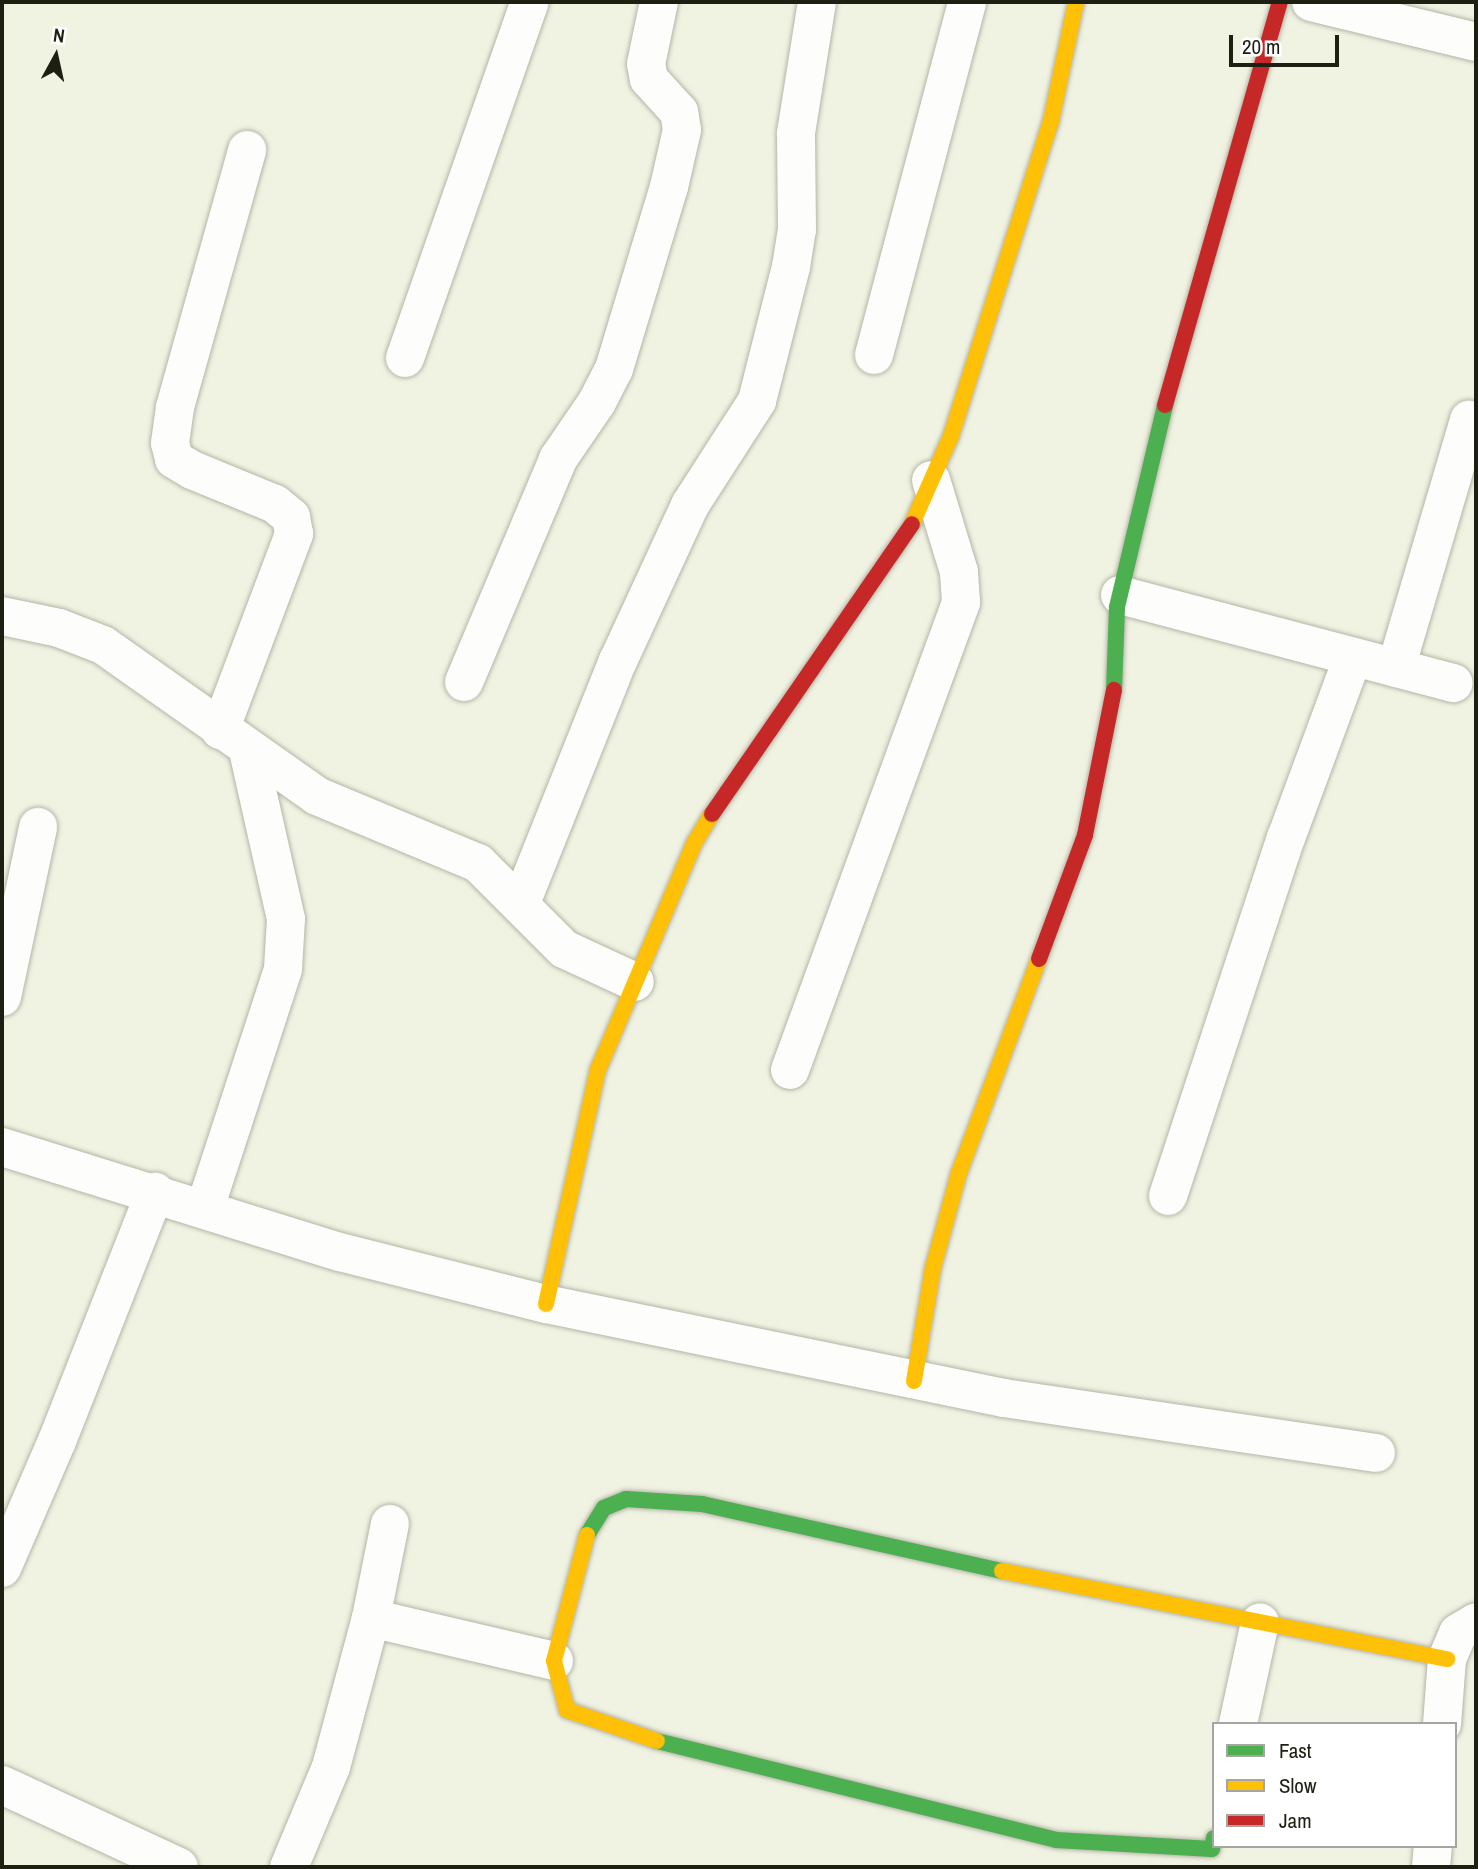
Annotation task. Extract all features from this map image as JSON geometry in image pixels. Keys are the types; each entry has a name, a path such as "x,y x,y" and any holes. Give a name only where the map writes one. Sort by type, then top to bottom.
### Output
{"street":[{"path":"405,358 530,2"},
{"path":"464,682 558,459 597,402 614,369 669,187 682,130 679,112 649,79 646,64 659,2"},
{"path":"521,903 618,661 690,505 757,401 791,267 797,230 796,133 817,2"},
{"path":"874,355 967,2"},
{"path":"546,1304 598,1070 695,842 741,767 905,538 951,436 1051,121 1076,2"},
{"path":"914,1381 933,1268 959,1173 1085,835 1113,704 1120,595 1145,475 1280,2"},
{"path":"1311,2 1476,42"},
{"path":"205,1208 284,969 286,919 234,740 294,534 291,517 275,504 192,470 174,459 170,443 175,407 247,150"},
{"path":"1396,668 1469,419"},
{"path":"790,1070 961,602 959,572 931,480"},
{"path":"1120,595 1454,683"},
{"path":"2,616 59,628 103,645 317,796 478,863 521,903 564,949 635,982"},
{"path":"1168,1196 1286,838 1353,657"},
{"path":"2,997 37,827"},
{"path":"2,1147 155,1192 340,1252 546,1304 914,1381 1376,1453"},
{"path":"2,1568 57,1441 155,1192"},
{"path":"1212,1848 1056,1840 690,1750 594,1723 567,1710 554,1661 587,1533 604,1508 626,1499 702,1504 959,1563 1447,1658"},
{"path":"289,1867 331,1767 371,1618 390,1524"},
{"path":"371,1618 554,1661"},
{"path":"1238,1722 1260,1622"},
{"path":"1442,1722 1447,1658 1458,1633 1476,1622"},
{"path":"2,1785 178,1867"},
{"path":"1431,1867 1433,1848"}],"traffic: fast":[{"path":"1114,690 1117,607 1165,405"},
{"path":"587,1535 604,1508 626,1499 702,1504 1002,1571"},
{"path":"657,1741 1056,1840 1212,1848"}],"traffic: slow":[{"path":"912,524 951,436 1051,121 1076,2"},
{"path":"546,1304 598,1070 695,842 712,814"},
{"path":"914,1381 933,1268 959,1173 1039,959"},
{"path":"587,1535 554,1661 567,1710 657,1741"},
{"path":"1002,1571 1447,1659"}],"traffic: jam":[{"path":"1165,405 1280,2"},
{"path":"712,814 912,524"},
{"path":"1039,959 1085,835 1114,690"}]}
